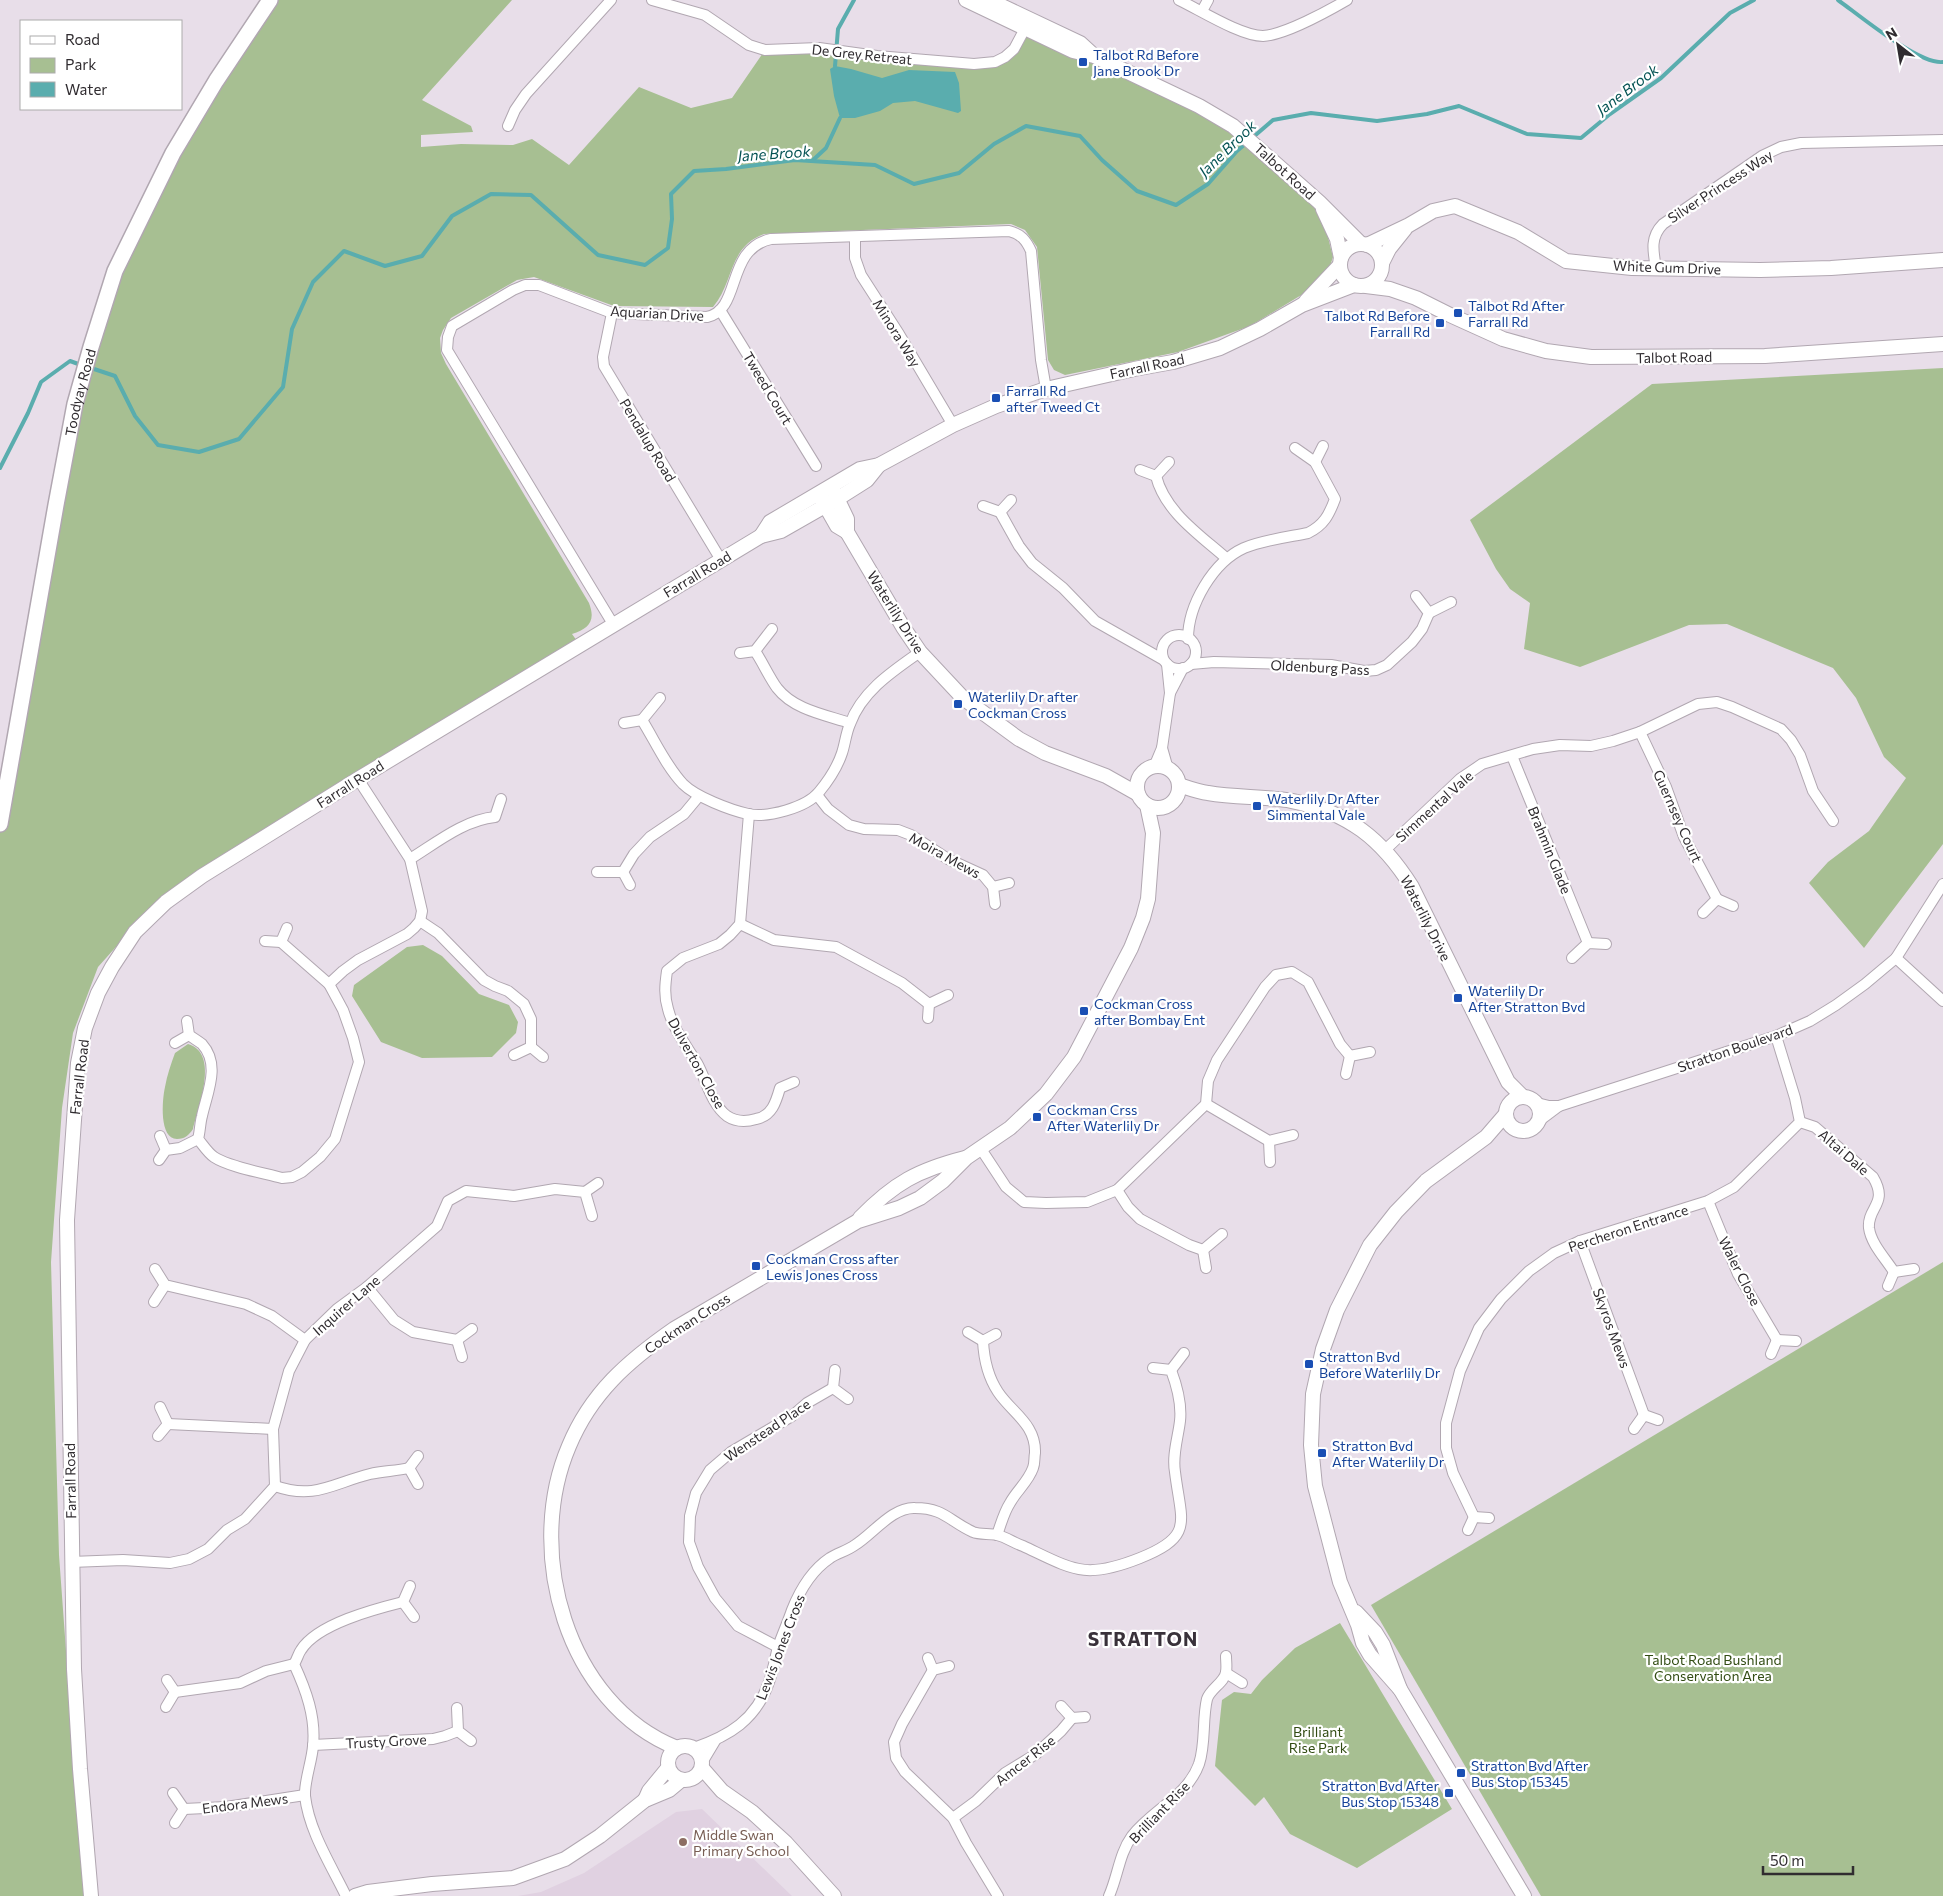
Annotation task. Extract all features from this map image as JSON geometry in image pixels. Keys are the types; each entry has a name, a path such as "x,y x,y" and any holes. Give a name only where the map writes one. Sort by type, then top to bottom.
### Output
{"main road":[{"name":"Toodyay Road","path":"0,824 54,515 76,404 91,347 115,271 173,154 216,81 270,0"}],"street":[{"path":"508,126 526,94 611,0"},
{"name":"De Grey Retreat","path":"652,0 705,15 742,41 765,50 827,48 877,56 985,64 1005,57 1014,49 1028,24"},
{"name":"Talbot Road","path":"966,0 1080,43 1094,56 1199,106 1233,126 1364,244"},
{"name":"Talbot Road","path":"989,0 1028,24"},
{"path":"1179,0 1243,32 1263,36 1282,31 1348,0"},
{"path":"1202,11 1208,0"},
{"name":"Silver Princess Way","path":"1656,268 1653,246 1654,236 1663,224 1772,150 1801,143 1943,140"},
{"name":"Talbot Road","path":"1319,202 1337,239 1341,262"},
{"name":"White Gum Drive","path":"1364,244 1409,225 1433,211 1455,206 1518,232 1566,261 1632,268 1760,270 1832,268 1943,260"},
{"name":"White Gum Drive","path":"1382,267 1389,248 1409,225"},
{"name":"Aquarian Drive","path":"613,624 450,357 447,344 449,332 458,322 512,290 525,285 538,285 612,313 707,317 724,307 743,258 754,245 771,239 855,238 1009,231 1017,233 1023,238 1031,251 1041,360 1046,388"},
{"name":"Minora Way","path":"855,238 855,258 861,275 899,334 952,425"},
{"path":"1364,244 1378,251 1382,267 1376,280 1360,286 1344,278 1341,262 1349,248 1364,244"},
{"name":"Farrall Road","path":"1302,305 1320,288 1341,262"},
{"name":"Talbot Road","path":"1382,267 1416,298"},
{"name":"Talbot Road","path":"1360,286 1390,290 1416,298 1503,339 1546,351 1591,358 1764,356 1943,344"},
{"name":"Farrall Road","path":"92,1892 80,1770 71,1562 67,1220 78,1063 85,1028 98,993 112,967 135,932 166,902 202,876 358,779 761,536 770,522 867,480 879,465 952,425 996,406 1046,388 1173,362 1220,348 1260,329 1302,305 1360,286"},
{"name":"Tweed Court","path":"720,310 816,466"},
{"name":"Pendalup Road","path":"612,313 603,356 604,366 721,560"},
{"path":"1315,462 1323,446"},
{"path":"1184,637 1200,592 1226,558 1246,548 1308,532 1317,528 1325,521 1335,499 1315,462 1295,448"},
{"path":"1156,476 1169,462"},
{"path":"1140,470 1156,476"},
{"path":"1156,476 1159,488 1171,506 1183,520 1226,558"},
{"name":"Waterlily Drive","path":"828,496 837,526 847,532 903,627 920,652 963,698 1019,740 1045,753 1106,776 1138,794"},
{"path":"1000,512 1011,500"},
{"path":"983,506 1000,512 1019,546 1032,563 1063,588 1095,621 1144,648 1177,670 1187,666"},
{"path":"1416,596 1429,613 1451,602"},
{"name":"Oldenburg Pass","path":"1187,666 1214,662 1331,665 1364,671 1376,670 1387,665 1412,642 1422,629 1429,613"},
{"path":"740,654 755,651 772,629"},
{"path":"1162,748 1168,769 1173,773 1174,796 1154,807 1147,805 1138,794 1138,783 1162,748 1170,693 1161,652 1165,642 1175,635 1184,637 1195,645 1196,657 1187,666 1170,693"},
{"path":"1144,648 1162,647"},
{"path":"755,651 778,689 794,703 850,723"},
{"name":"Oldenburg Pass","path":"1196,651 1214,662"},
{"path":"642,720 671,769 684,785 699,796 749,814 773,814 794,808 817,795 834,773 842,754 850,723 866,696 886,676 920,652"},
{"path":"624,723 642,720 660,698"},
{"name":"Simmental Vale","path":"1385,850 1463,777 1482,764 1533,749 1560,745 1591,746 1640,732 1698,704 1717,702 1780,729 1792,740 1800,755 1813,791 1833,821"},
{"name":"Guernsey Court","path":"1640,732 1666,787 1684,837 1717,898"},
{"name":"Brahmin Glade","path":"1512,756 1588,943"},
{"path":"1148,770 1168,769"},
{"name":"Waterlily Drive","path":"1106,776 1148,770"},
{"path":"329,984 358,960 407,934 420,921 422,911 410,858 358,779"},
{"name":"Waterlily Drive","path":"1174,796 1206,793 1290,801 1320,808 1352,822 1385,850 1412,887 1508,1082 1523,1097"},
{"name":"Moira Mews","path":"817,795 828,809 849,825 864,829 898,830 912,835 948,859 983,875 994,887 995,904"},
{"path":"623,872 634,854 650,837 684,814 699,796"},
{"name":"Cockman Cross","path":"1153,833 1174,796"},
{"path":"410,858 470,823 483,818 494,817 501,799"},
{"name":"Cockman Cross","path":"858,1221 899,1208 920,1198 943,1181 966,1158 1010,1128 1046,1094 1074,1057 1131,948 1143,918 1148,899 1153,833 1147,805"},
{"path":"749,814 740,924 774,940 836,948 902,982 929,1004"},
{"path":"597,872 623,872"},
{"path":"623,872 630,885"},
{"name":"Moira Mews","path":"994,887 1009,883"},
{"name":"Stratton Boulevard","path":"1537,1102 1549,1106 1559,1106 1776,1036 1810,1021 1866,984 1896,958 1943,884"},
{"path":"1703,913 1717,898 1733,906"},
{"path":"420,921 438,933 484,980 508,991 524,1004 531,1019 532,1047 543,1057"},
{"name":"Dulverton Close","path":"740,924 719,944 683,958 666,971 664,995 674,1028 697,1063 717,1105 726,1115 736,1120 748,1121 760,1118 772,1110 780,1088 794,1082"},
{"path":"281,942 287,928"},
{"path":"187,1021 189,1035 202,1045 207,1053 212,1077 198,1139 212,1156 222,1161 282,1178 292,1178 320,1157 335,1138 359,1062 343,1010 329,984 281,942 265,941"},
{"path":"1572,958 1588,943 1606,944"},
{"path":"1896,958 1943,1001"},
{"path":"981,1148 1006,1187 1024,1202 1087,1202 1118,1190 1206,1104 1208,1081 1217,1060 1264,987 1276,976 1292,972 1308,982 1340,1044 1350,1056"},
{"path":"929,1004 948,995"},
{"path":"928,1018 929,1004"},
{"path":"175,1042 189,1035"},
{"path":"1776,1036 1796,1098 1800,1122"},
{"path":"514,1056 532,1047"},
{"path":"1350,1056 1370,1052"},
{"path":"1346,1074 1350,1056"},
{"name":"Waterlily Drive","path":"1506,1111 1508,1082"},
{"path":"1506,1111 1507,1121 1514,1129 1522,1132 1536,1126 1539,1121 1540,1109 1537,1102 1523,1097 1517,1098 1506,1111 1486,1137 1426,1181 1396,1212 1370,1245 1337,1310 1323,1349 1313,1394 1312,1445 1315,1486 1340,1582 1365,1647 1400,1689 1524,1896"},
{"path":"1206,1104 1268,1141 1293,1135"},
{"name":"Stratton Boulevard","path":"1539,1121 1559,1106"},
{"name":"Percheron Entrance","path":"1474,1517 1453,1473 1446,1448 1446,1423 1460,1371 1478,1328 1501,1298 1529,1271 1554,1253 1580,1241 1708,1201 1734,1186 1800,1122"},
{"name":"Altai Dale","path":"1800,1122 1815,1127 1873,1177 1878,1186 1880,1196 1877,1206 1870,1217 1871,1237 1894,1272"},
{"path":"1486,1137 1514,1129"},
{"path":"160,1136 166,1150"},
{"path":"166,1150 180,1148 198,1139"},
{"path":"1268,1141 1270,1162"},
{"path":"160,1160 166,1150"},
{"name":"Cockman Cross","path":"677,1748 651,1736 619,1710 594,1680 574,1644 557,1598 550,1546 551,1520 555,1494 569,1446 598,1396 617,1373 645,1349 674,1329 858,1221 894,1188 913,1175 966,1158"},
{"path":"592,1216 585,1192 598,1183"},
{"name":"Inquirer Lane","path":"275,1486 273,1429 289,1371 305,1340 337,1309 367,1287 437,1226 448,1201 466,1191 514,1196 554,1189 585,1192"},
{"path":"1118,1190 1128,1207 1140,1219 1203,1250"},
{"name":"Waler Close","path":"1708,1201 1738,1274 1777,1340"},
{"path":"1203,1250 1222,1234"},
{"name":"Skyros Mews","path":"1580,1241 1644,1416"},
{"path":"1203,1250 1206,1268"},
{"path":"155,1269 164,1285 246,1304 272,1316 305,1340"},
{"path":"1888,1286 1894,1272 1914,1269"},
{"path":"154,1302 164,1285"},
{"path":"367,1287 394,1320 413,1332 458,1340"},
{"path":"458,1340 472,1328"},
{"path":"968,1332 983,1341"},
{"path":"983,1341 996,1334"},
{"path":"458,1340 462,1357"},
{"path":"1771,1354 1777,1340 1796,1341"},
{"path":"983,1341 984,1360 990,1377 999,1394 1024,1419 1031,1431 1035,1447 1034,1467 1025,1484 1010,1502 997,1535"},
{"path":"1154,1368 1171,1370 1184,1353"},
{"path":"835,1370 833,1388 848,1399"},
{"name":"Lewis Jones Cross","path":"694,1748 715,1741 740,1726 761,1700 769,1682 778,1647 798,1595 812,1574 829,1559 854,1546 900,1511 912,1508 936,1510 975,1533 997,1535 1073,1569 1090,1572 1117,1567 1158,1551 1169,1544 1178,1535 1182,1511 1174,1467 1180,1420 1180,1401 1171,1370"},
{"name":"Wenstead Place","path":"778,1647 738,1626 715,1598 698,1567 690,1542 690,1516 696,1493 710,1470 731,1452 792,1416 808,1403 833,1388"},
{"path":"160,1407 168,1424"},
{"path":"1634,1428 1644,1416 1658,1420"},
{"path":"168,1424 273,1429"},
{"path":"158,1436 168,1424"},
{"path":"71,1562 124,1560 170,1563 189,1560 208,1549 227,1530 244,1519 275,1486 302,1492 317,1491 371,1474 409,1468 418,1456"},
{"path":"409,1468 418,1484"},
{"path":"1468,1530 1474,1517 1489,1518"},
{"path":"403,1602 410,1586"},
{"path":"403,1602 414,1617"},
{"path":"175,1692 240,1683 266,1671 294,1664 301,1650 310,1640 328,1628 369,1611 403,1602"},
{"path":"1226,1656 1226,1673 1242,1683"},
{"path":"928,1658 933,1670"},
{"path":"294,1664 305,1688 312,1713 313,1745 305,1795 320,1843 346,1896"},
{"path":"950,1666 933,1670 902,1724 894,1742 896,1758 905,1772 953,1818 998,1896"},
{"name":"Brilliant Rise","path":"1109,1896 1123,1851 1133,1835 1151,1817 1179,1795 1190,1780 1198,1764 1203,1747 1208,1697 1226,1673"},
{"path":"167,1680 175,1692"},
{"path":"166,1707 175,1692"},
{"path":"1060,1706 1072,1718 1085,1717"},
{"path":"457,1708 458,1730 471,1741"},
{"name":"Amcer Rise","path":"953,1818 976,1802 1005,1773 1036,1754 1061,1732 1072,1718"},
{"name":"Trusty Grove","path":"313,1745 433,1738 445,1736 458,1730"},
{"name":"Cockman Cross","path":"651,1736 668,1766"},
{"name":"Lewis Jones Cross","path":"355,1896 368,1892 432,1884 513,1878 566,1859 600,1836 645,1800 669,1790 695,1772 715,1741"},
{"path":"695,1772 673,1776 668,1766 670,1754 682,1746 694,1748 698,1751 695,1772 707,1786 722,1791 752,1812 786,1843 834,1896"},
{"name":"Lewis Jones Cross","path":"645,1800 649,1791 668,1766"},
{"name":"Endora Mews","path":"173,1793 184,1809"},
{"name":"Endora Mews","path":"184,1809 226,1807 305,1795"},
{"name":"Endora Mews","path":"174,1824 184,1809"}],"shaded area":[{"name":"Middle Swan Primary School","path":"702,1809 792,1896 518,1896 541,1892 584,1873 676,1812"}],"green space":[{"path":"271,0 512,0 422,100 471,126 473,132 421,135 421,147 461,144 513,145 532,139 569,165 639,87 691,108 732,98 765,50 810,48 974,64 1005,57 1026,28 1199,106 1319,202 1333,257 1330,266 1303,294 1250,326 1178,352 1065,375 1054,370 1048,360 1037,247 1025,230 1011,224 764,234 752,240 738,256 720,298 713,307 614,306 534,277 517,280 451,318 440,338 441,353 446,364 589,603 592,615 590,623 583,630 572,634 577,641 140,920 98,967 73,1033 62,1108 51,1262 59,1555 84,1896 0,1896 0,824 91,347 142,215"},
{"path":"1943,368 1943,844 1864,948 1809,883 1828,862 1869,831 1906,778 1884,757 1856,698 1833,668 1727,624 1689,625 1580,667 1524,649 1530,603 1510,589 1496,569 1470,520 1652,384"},
{"path":"423,945 442,956 479,994 509,1005 518,1022 516,1033 492,1057 422,1058 381,1042 352,996 354,985 407,947"},
{"path":"188,1044 198,1049 203,1058 205,1069 204,1082 193,1129 186,1136 177,1139 167,1133 165,1126 163,1118 164,1093 175,1053"},
{"name":"Talbot Road Bushland Conservation Area","path":"1943,1262 1943,1896 1541,1896 1371,1605"},
{"name":"Brilliant Rise Park","path":"1340,1623 1452,1809 1357,1868 1290,1834 1264,1797 1255,1806 1215,1766 1222,1700 1234,1692 1251,1694 1262,1680 1295,1648"}],"water":[{"path":"835,66 882,78 909,70 955,72 959,83 961,111 958,113 915,101 893,103 880,111 855,118 840,118 830,69"}],"waterway":[{"path":"835,66 838,29 854,0"},
{"name":"Jane Brook","path":"88,367 115,376 135,416 158,445 199,452 239,439 283,387 292,329 313,282 344,251 385,266 422,256 452,216 491,194 531,195 598,255 645,265 668,248 672,219 671,194 694,171 795,160 875,165 914,184 959,173 994,144 1026,126 1080,136 1102,160 1137,191 1176,205 1208,184 1237,151 1273,120 1311,113 1377,121 1427,114 1459,106 1527,134 1581,138 1610,114 1661,78 1730,13 1754,0"},
{"name":"Jane Brook","path":"1838,0 1905,48 1932,61 1943,62"},
{"path":"812,161 826,148 840,118"},
{"name":"Jane Brook","path":"0,468 28,413 41,382 70,361 81,365"}],"place":[{"name":"Talbot Rd Before Jane Brook Dr","path":"1083,62"},
{"name":"Talbot Rd After Farrall Rd","path":"1458,313"},
{"name":"Talbot Rd Before Farrall Rd","path":"1440,323"},
{"name":"Farrall Rd after Tweed Ct","path":"996,398"},
{"name":"Waterlily Dr after Cockman Cross","path":"958,704"},
{"name":"Waterlily Dr After Simmental Vale","path":"1257,806"},
{"name":"Waterlily Dr After Stratton Bvd","path":"1458,998"},
{"name":"Cockman Cross after Bombay Ent","path":"1084,1011"},
{"name":"Cockman Crss After Waterlily Dr","path":"1037,1117"},
{"name":"Cockman Cross after Lewis Jones Cross","path":"756,1266"},
{"name":"Stratton Bvd Before Waterlily Dr","path":"1309,1364"},
{"name":"Stratton Bvd After Waterlily Dr","path":"1322,1453"},
{"name":"Stratton Bvd After Bus Stop 15345","path":"1461,1773"},
{"name":"Stratton Bvd After Bus Stop 15348","path":"1449,1793"},
{"name":"Middle Swan Primary School","path":"683,1842"}],"district":[{"name":"STRATTON","path":"1143,1638"}]}
